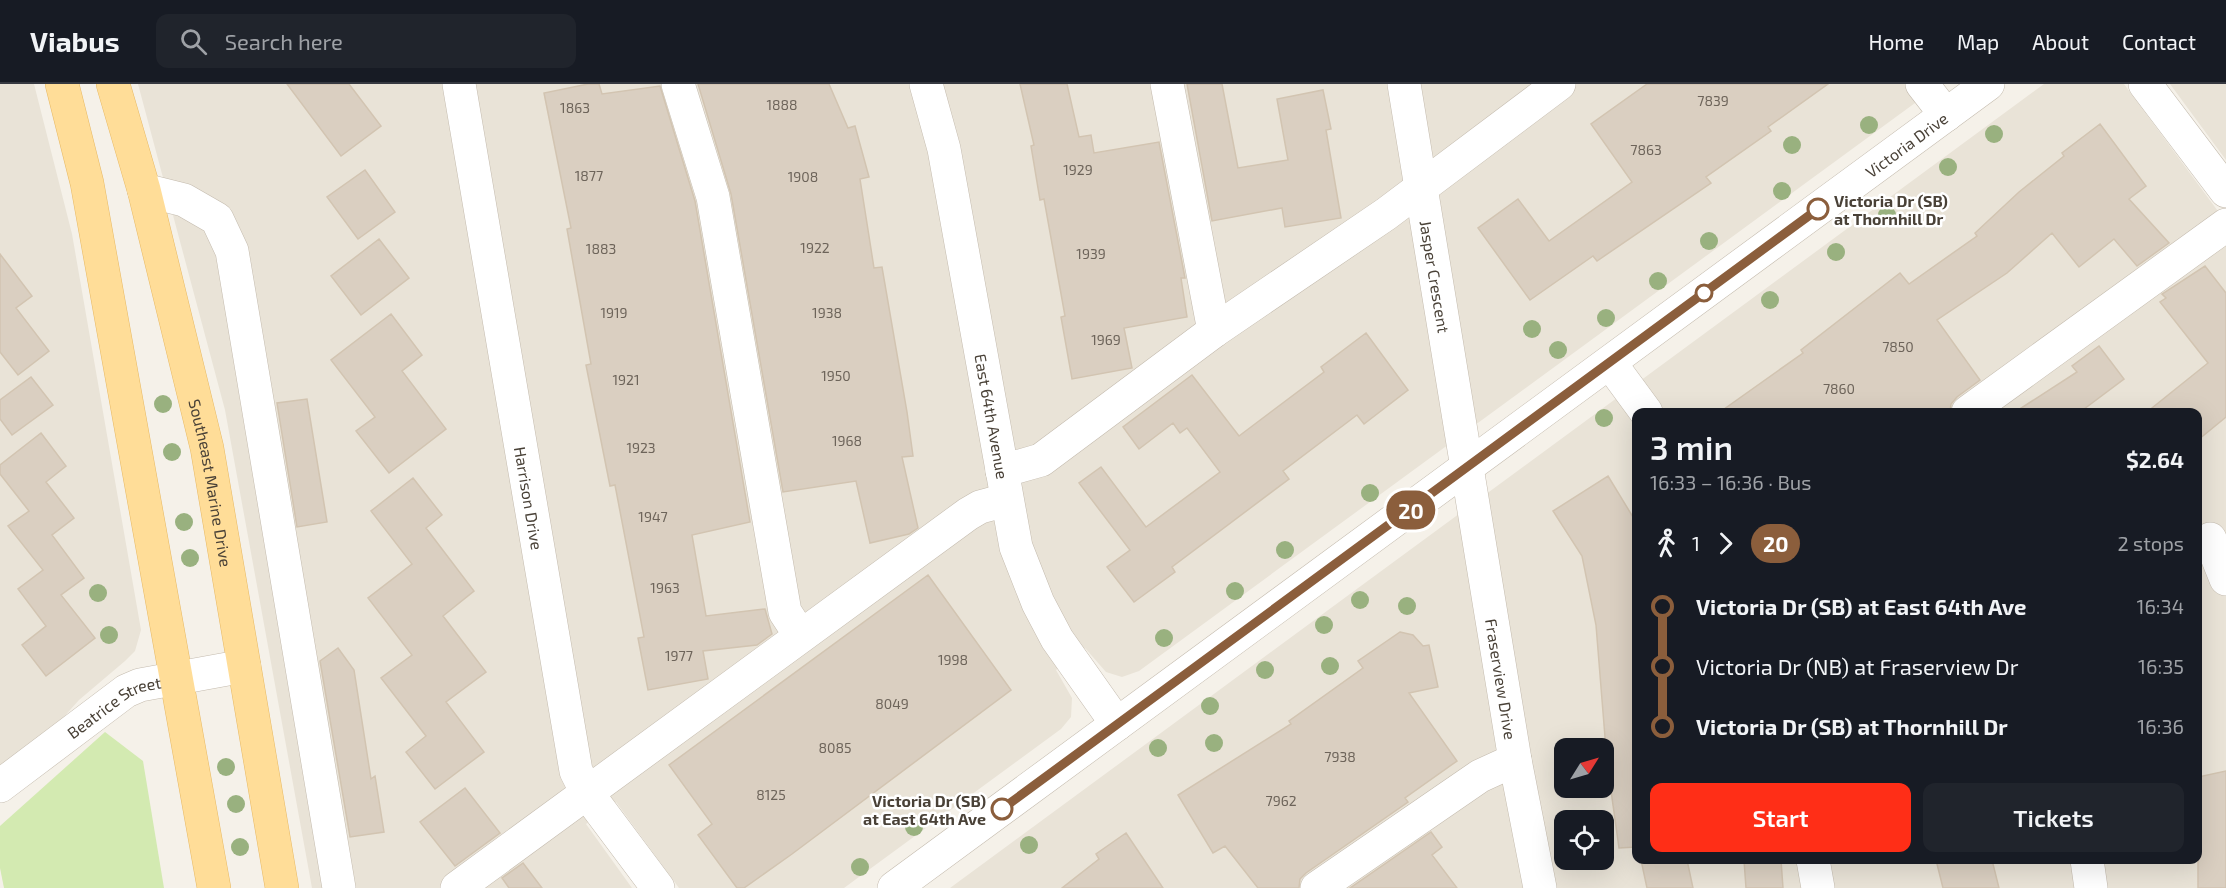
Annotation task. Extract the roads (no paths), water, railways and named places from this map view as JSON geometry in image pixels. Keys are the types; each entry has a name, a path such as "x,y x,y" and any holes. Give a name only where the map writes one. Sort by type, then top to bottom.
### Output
{"main road":[{"path":"62,84 87,183 214,888"},
{"name":"Southeast Marine Drive","path":"113,84 144,190 207,448 282,888"}],"street":[{"name":"Harrison Drive","path":"459,84 576,771 587,793 658,888"},
{"path":"678,84 713,197 785,612 800,635"},
{"name":"East 64th Avenue","path":"926,84 944,148 1016,547 1038,603 1057,639 1117,724"},
{"path":"1167,84 1214,331"},
{"name":"Jasper Crescent","path":"1404,84 1468,468"},
{"path":"457,888 800,635 980,507 1004,486 1214,331 1386,214 1422,184 1559,84"},
{"path":"1922,84 1946,115"},
{"name":"Victoria Drive","path":"894,888 1988,84"},
{"path":"2145,84 2226,191"},
{"path":"144,190 184,200 217,219 232,251 339,888"},
{"path":"1974,408 2226,225"},
{"path":"1610,363 1643,408"},
{"name":"Fraserview Drive","path":"1468,468 1515,760 1540,888"},
{"path":"2211,538 2226,579"},
{"name":"Beatrice Street","path":"0,786 126,691 140,685 176,677 244,666"},
{"path":"1317,888 1480,776 1515,760"},
{"path":"1814,864 1818,888"},
{"path":"2087,864 2091,888"}],"place":[{"name":"Victoria Dr (SB) at Thornhill Dr","path":"1818,209"},
{"name":"Victoria Dr (SB) at East 64th Ave","path":"1002,809"}]}
